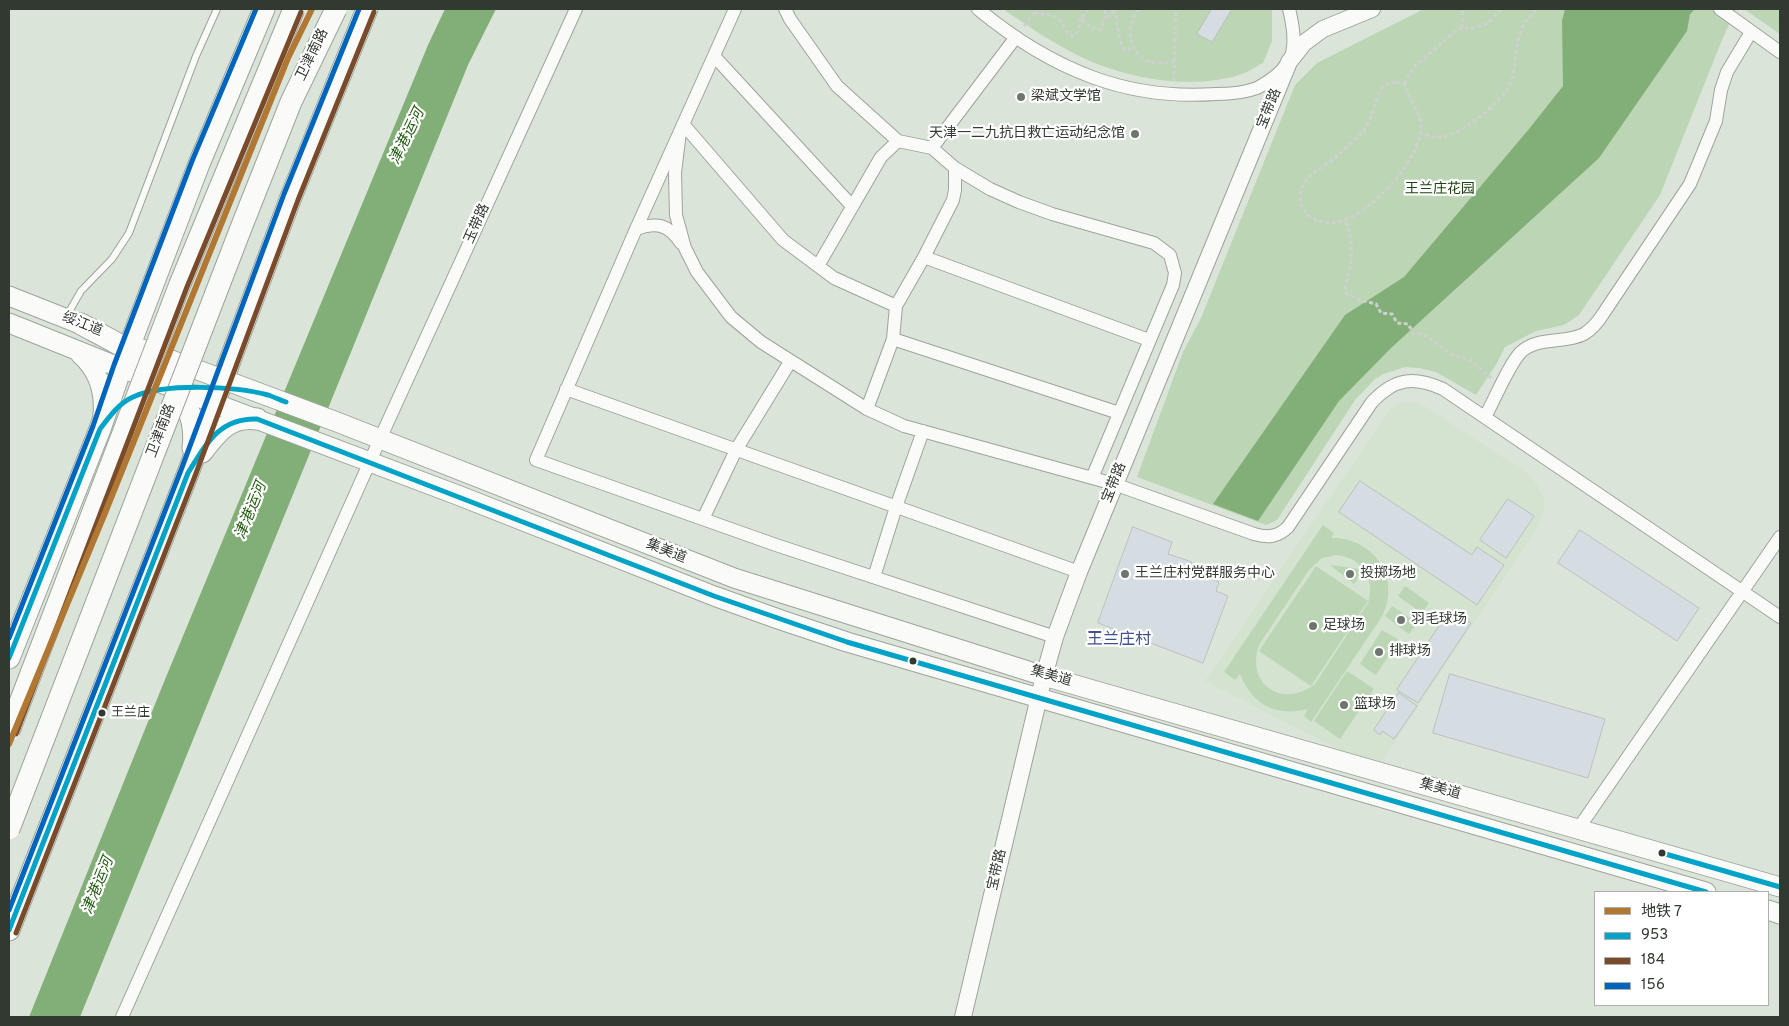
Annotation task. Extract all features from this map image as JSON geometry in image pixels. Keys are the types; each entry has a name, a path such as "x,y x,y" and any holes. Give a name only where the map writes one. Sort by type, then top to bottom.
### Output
{"main road":[{"path":"9,658 100,429 126,354 199,164 264,9"},
{"path":"9,731 180,284 294,9"},
{"name":"卫津南路","path":"9,829 291,102 336,9"},
{"path":"9,930 188,473 291,197 367,9"},
{"name":"绥江道","path":"9,296 73,321"},
{"path":"73,321 126,354 158,371 186,402 193,420 195,438 188,473"},
{"name":"绥江道","path":"9,323 70,348 126,354 219,391 256,419 328,447"},
{"path":"70,348 90,365 101,382 104,403 100,429"},
{"name":"绥江道","path":"176,389 219,391"},
{"path":"100,429 116,410 132,397 149,391 176,389"},
{"name":"集美道","path":"219,391 267,395 734,578 1044,676 1780,887"},
{"path":"188,473 210,441 223,428 239,418 256,419"},
{"name":"集美道","path":"328,447 714,596 847,642 1703,891"}],"street":[{"name":"玉带路","path":"122,1017 380,439 576,9"},
{"path":"735,9 636,229 536,460 703,519 1054,637"},
{"path":"785,9 837,86 898,141 932,148 955,168 990,190 1052,214 1154,243 1170,255 1176,273 1173,285 1092,478"},
{"path":"978,9 1016,37 1046,55 1091,77 1134,90 1174,95 1229,94 1255,89 1267,83 1289,62 1293,42 1289,9"},
{"name":"宝带路","path":"963,1017 1054,637 1114,484 1289,62 1304,43 1324,29 1372,9"},
{"path":"1720,9 1780,52"},
{"path":"1486,417 1520,352 1527,348 1558,339 1577,336 1597,323 1690,184 1716,121 1721,90 1727,72 1751,32"},
{"path":"932,148 1016,37"},
{"path":"714,56 852,206"},
{"path":"682,128 675,173 676,215 685,248"},
{"path":"682,128 783,240 834,278 896,306"},
{"path":"818,266 881,157 898,141"},
{"path":"867,409 893,339 896,306 953,200 955,168"},
{"path":"636,229 658,225 666,227 674,233 685,248 698,272 732,317 760,342 867,409 904,426 1114,484 1254,534 1274,537 1288,527 1372,402 1381,392 1391,385 1402,382 1415,380 1429,383 1443,389 1486,417 1780,617"},
{"path":"924,257 1149,340"},
{"path":"893,339 1119,413"},
{"path":"703,519 736,450 790,362"},
{"path":"566,389 1079,572"},
{"path":"874,577 923,431"},
{"path":"1578,830 1780,537"}],"lane":[{"path":"73,321 81,291 112,259 129,233 216,9"}],"path":[{"path":"1016,37 1037,9"},
{"path":"1034,13 1055,16 1060,19 1067,32 1072,36 1078,31 1081,18 1088,9"},
{"path":"1081,18 1094,29 1100,30 1103,27 1106,16 1105,11 1102,9"},
{"path":"1106,16 1111,15 1114,9"},
{"path":"1114,9 1123,48 1127,50 1134,48"},
{"path":"1139,9 1132,19 1129,28 1134,48 1140,56 1152,62 1174,62"},
{"path":"1174,95 1176,9"},
{"path":"1462,28 1463,9"},
{"path":"1404,84 1413,68 1453,33 1462,28 1476,28 1488,23 1501,9"},
{"path":"1419,132 1430,136 1442,137 1455,133 1486,111 1506,92 1515,67 1520,33 1524,24 1536,9"},
{"path":"1396,82 1404,84 1421,125 1413,153 1405,167 1385,191 1363,210 1338,222 1326,222 1305,213 1301,206 1300,197 1303,187 1310,176 1337,156 1366,128 1380,92 1386,85 1396,82"},
{"path":"1346,222 1353,247 1345,288 1346,293 1360,300 1376,304 1381,313 1392,314 1397,323 1408,324 1414,334 1423,334 1454,356 1470,360 1501,386"}],"shaded area":[{"path":"1406,402 1418,403 1426,407 1531,476 1543,495 1545,506 1537,528 1377,769 1205,681 1390,409 1397,404"}],"green space":[{"path":"1003,9 1272,9 1272,41 1263,63 1242,74 1221,79 1184,82 1146,78 1127,74 1092,62 1057,44"},
{"name":"王兰庄花园","path":"1424,9 1736,9 1660,195 1579,315 1564,325 1536,331 1505,347 1476,395 1436,372 1419,368 1405,367 1383,374 1374,380 1355,400 1277,520 1266,525 1137,477 1183,352 1201,318 1295,85 1317,63"},
{"path":"1744,9 1780,9 1780,34"},
{"path":"1323,525 1334,533 1331,538 1346,540 1360,545 1372,553 1380,563 1389,589 1387,604 1381,618 1311,722 1304,716 1308,709 1296,711 1275,710 1266,706 1251,694 1240,674 1235,680 1224,672","holes":["1336,555 1353,560 1365,570 1370,585 1368,603 1315,684 1303,691 1291,694 1280,693 1270,689 1262,682 1257,671 1256,659 1259,645 1309,570 1322,558"]},
{"name":"投掷场地","path":"1330,565 1360,569 1358,578 1354,584"},
{"name":"足球场","path":"1316,566 1368,601 1311,686 1259,651"},
{"name":"羽毛球场","path":"1405,586 1429,603 1422,613 1398,596"},
{"name":"羽毛球场","path":"1392,606 1417,623 1409,634 1385,616"},
{"name":"排球场","path":"1382,630 1399,640 1376,675 1360,664"},
{"name":"篮球场","path":"1347,671 1374,689 1340,739 1314,721"}],"water":[{"name":"津港运河","path":"445,9 496,9 468,65 80,1017 29,1017 166,677 428,45"},
{"path":"1565,9 1695,9 1690,14 1687,31 1599,158 1391,348 1339,401 1258,521 1213,504 1345,315 1404,277 1563,86 1562,21"}],"building":[{"path":"1212,9 1232,9 1212,42 1197,34"},
{"path":"1360,481 1472,555 1477,547 1504,565 1477,605 1339,512"},
{"path":"1508,499 1534,516 1506,558 1480,540"},
{"path":"1133,527 1172,542 1168,554 1192,562 1189,571 1219,582 1216,591 1228,596 1203,663 1098,623"},
{"path":"1580,530 1699,608 1677,641 1558,563"},
{"path":"1450,610 1471,623 1418,703 1397,690"},
{"path":"1450,674 1605,719 1588,778 1433,733"},
{"path":"1399,693 1417,706 1394,739 1382,731 1380,735 1374,730"}],"metro line":[{"name":"7","path":"9,744 105,513 288,58 312,9"}],"transit line":[{"name":"156","path":"9,638 93,426 114,365 192,161 256,9"},
{"name":"156","path":"9,910 181,470 284,194 359,9"},
{"name":"184","path":"16,734 187,287 301,12"},
{"name":"184","path":"16,933 195,476 298,200 374,12"},
{"name":"953","path":"9,658 100,429 119,407 133,397 146,393 200,387 254,392 286,402"},
{"name":"953","path":"9,930 188,473 201,452 223,428 244,420 257,419 714,596 847,642 1703,891"},
{"name":"953","path":"1662,853 1780,887"}],"place":[{"name":"梁斌文学馆","path":"1021,97"},
{"name":"天津一二九抗日救亡运动纪念馆","path":"1135,134"},
{"name":"王兰庄村党群服务中心","path":"1125,574"},
{"name":"投掷场地","path":"1350,574"},
{"name":"羽毛球场","path":"1401,620"},
{"name":"足球场","path":"1313,626"},
{"name":"排球场","path":"1379,652"},
{"name":"篮球场","path":"1344,705"},
{"name":"王兰庄","path":"102,713"}],"district":[{"name":"王兰庄村","path":"1119,641"}]}
